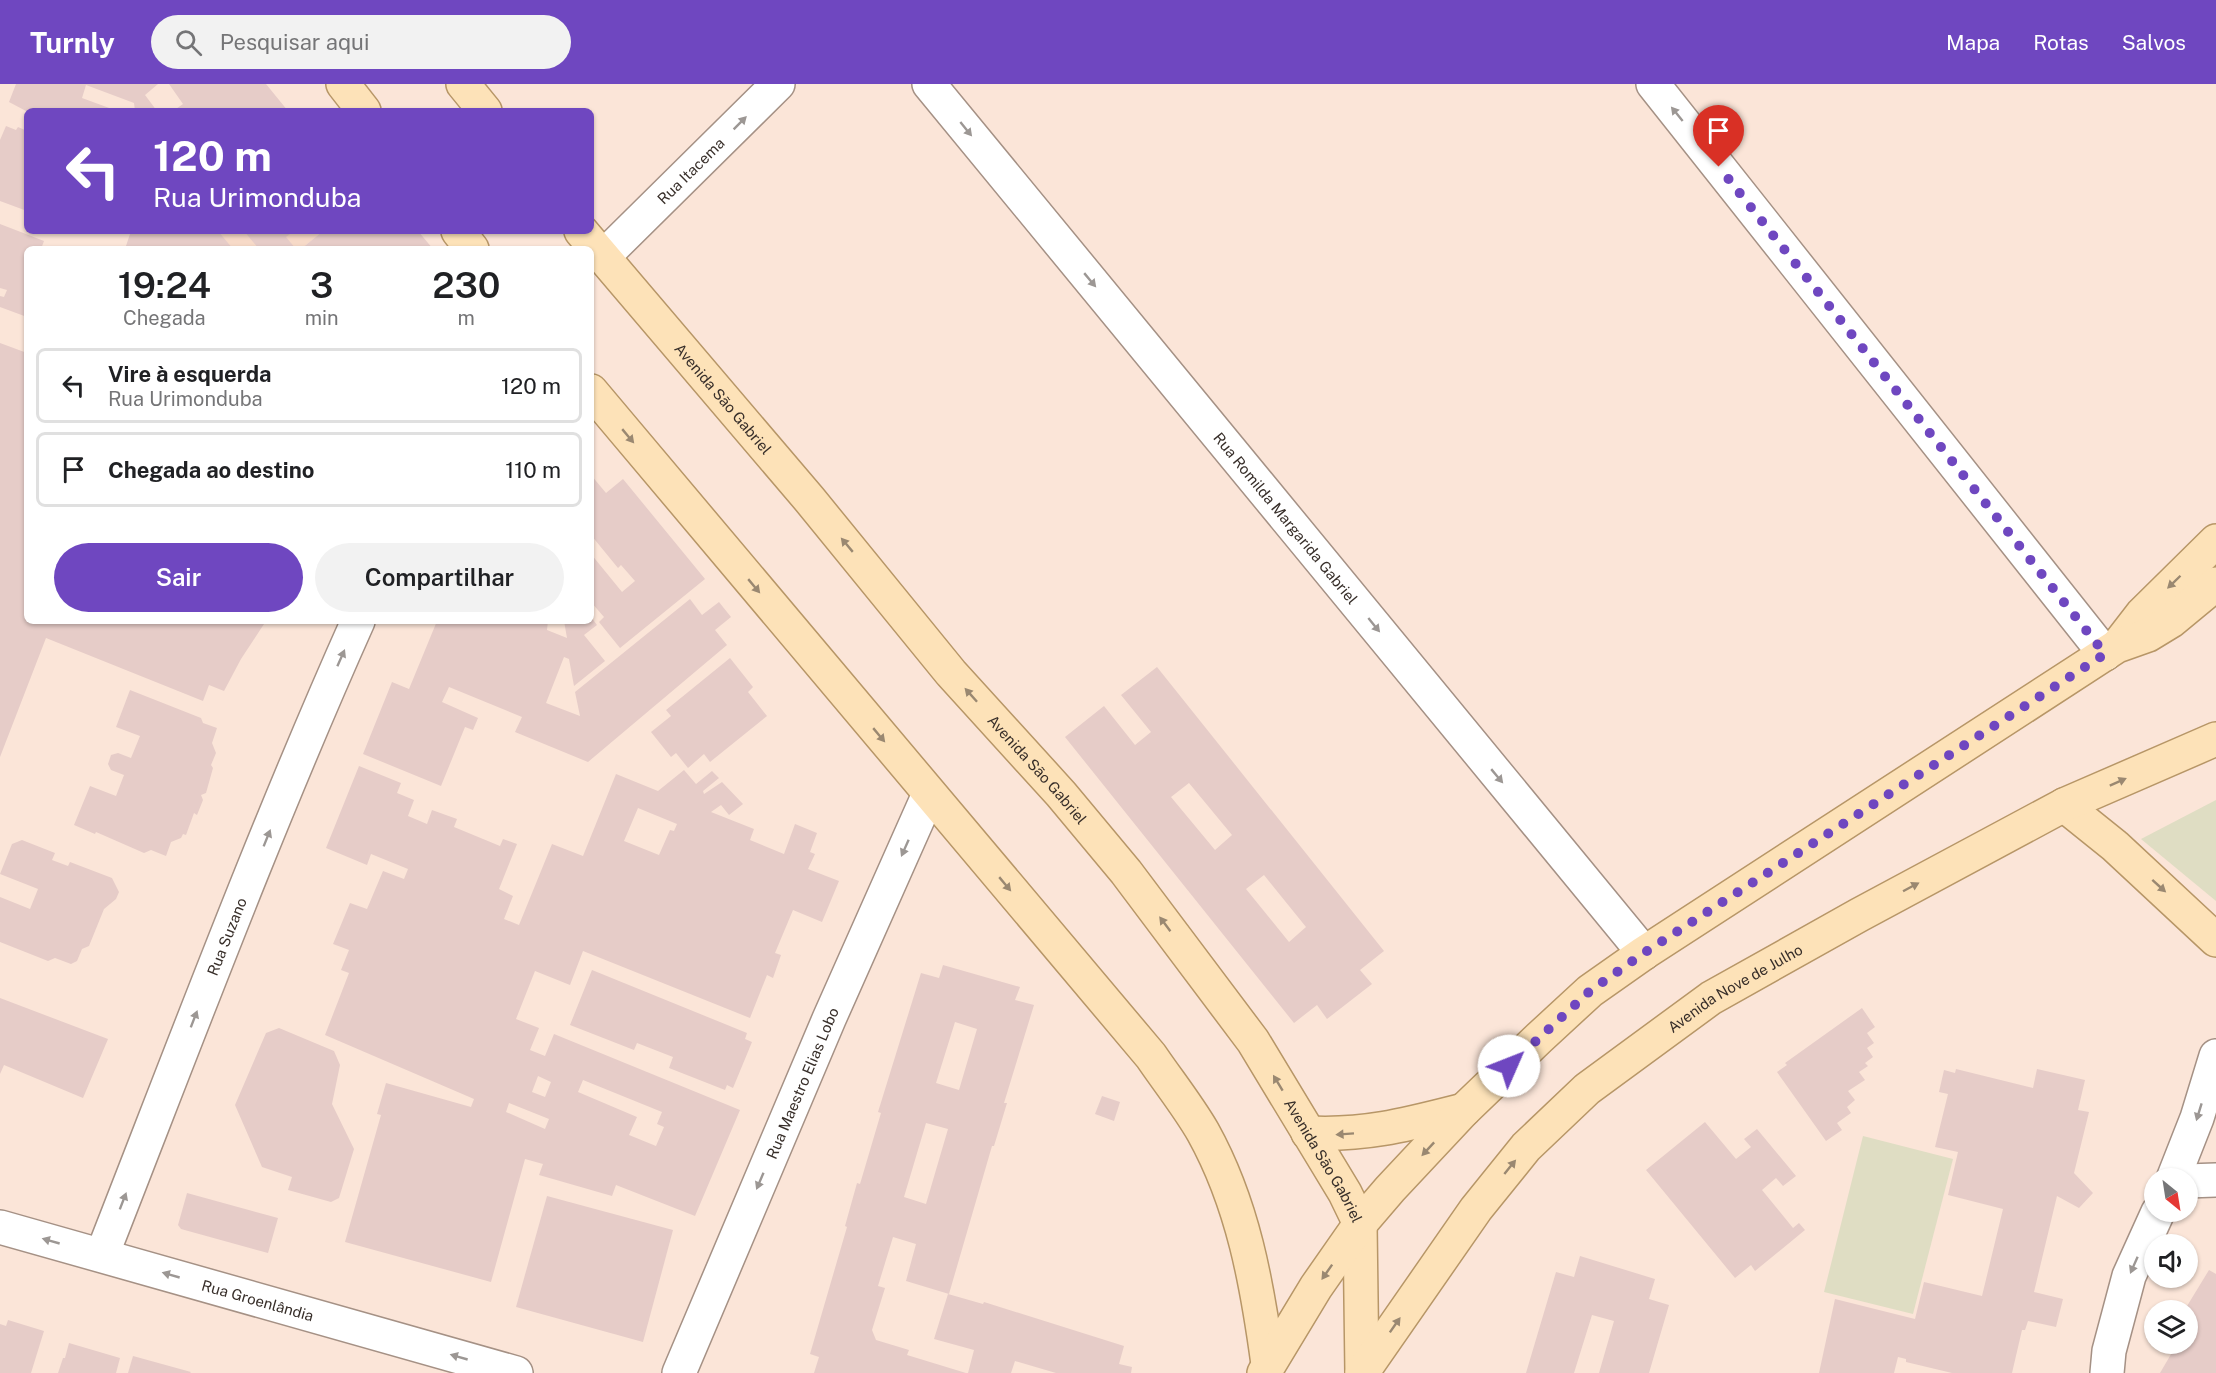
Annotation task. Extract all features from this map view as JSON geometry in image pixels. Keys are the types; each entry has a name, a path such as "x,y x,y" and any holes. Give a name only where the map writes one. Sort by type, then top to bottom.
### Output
{"main road":[{"path":"343,84 362,108"},
{"path":"463,84 483,108"},
{"path":"460,234 470,246"},
{"name":"Avenida São Gabriel","path":"597,261 810,500 951,673 1061,794 1126,872 1252,1041 1345,1193 1360,1224 1362,1373"},
{"path":"594,396 1151,1056 1203,1131 1236,1205 1247,1244 1260,1307 1266,1369"},
{"path":"2111,650 2142,614 2216,541"},
{"path":"1266,1369 1316,1287 1360,1224 1464,1110 1590,991 1644,953 2111,650 2148,635 2171,621 2216,584"},
{"name":"Avenida Nove de Julho","path":"1362,1373 1476,1209 1526,1147 1587,1089 1711,998 1859,915 2064,805 2216,738"},
{"path":"2064,805 2115,846 2216,940"},
{"path":"1308,1133 1333,1135 1372,1132 1464,1110"}],"street":[{"name":"Rua Itacema","path":"597,261 778,84"},
{"name":"Rua Romilda Margarida Gabriel","path":"929,84 1644,953"},
{"path":"1653,84 2111,650"},
{"name":"Rua Suzano","path":"102,1255 219,958 356,624"},
{"name":"Rua Maestro Elias Lobo","path":"679,1373 829,1019 929,794"},
{"path":"2177,1168 2197,1118 2216,1056"},
{"path":"2198,1181 2216,1180"},
{"path":"2107,1373 2109,1352 2128,1276 2153,1222"},
{"name":"Rua Groenlândia","path":"0,1227 516,1373"}],"shaded area":[{"path":"210,234 319,234 305,246 196,246"},
{"path":"2216,800 2216,901 2141,839"},
{"path":"1863,1136 1953,1159 1913,1314 1824,1292"}],"building":[{"path":"16,84 158,84 145,95 155,108 135,108 134,103 86,85 82,98 109,108 24,108 24,110 9,102"},
{"path":"169,84 266,84 286,108 177,108 183,104"},
{"path":"6,126 16,130 18,127 24,130 24,210 0,201 0,140"},
{"path":"0,224 44,241 42,246 24,246 24,316 0,307 0,296 4,297 7,290 0,288"},
{"path":"130,234 220,234 230,246 126,246"},
{"path":"246,234 290,234 286,237 294,246 256,246"},
{"path":"319,234 420,234 430,246 305,246"},
{"path":"0,343 24,352 24,624 264,624 241,659 224,691 209,685 203,701 46,638 0,757"},
{"path":"594,479 606,493 623,479 705,579 620,648 599,622 604,617 594,605 594,558 622,592 635,581 621,565 618,568 594,539"},
{"path":"690,599 702,615 719,602 731,617 715,630 727,645 588,762 515,732 522,717 449,687 442,702 478,718 473,730 465,727 441,786 363,754 392,682 409,689 436,624 548,624 547,630 567,638 565,624 594,624 594,621 597,625 584,635 605,661 574,686 569,659 564,657 546,703 580,716 575,692"},
{"path":"730,658 753,687 748,692 767,716 710,762 704,754 688,768 676,753 671,757 651,732 671,716 666,710"},
{"path":"1157,667 1384,951 1360,970 1372,984 1327,1019 1317,1005 1294,1023 1065,737 1104,706 1135,745 1151,732 1121,695","holes":["1189,783 1232,835 1215,850 1171,797","1264,875 1306,927 1289,942 1246,889"]},
{"path":"130,690 201,718 203,723 217,728 212,743 216,753 211,765 213,768 206,793 201,795 203,800 197,815 194,813 186,835 183,834 181,838 171,842 166,856 151,850 144,853 74,825 90,786 116,796 124,775 111,770 108,764 111,755 118,753 131,758 140,736 116,727"},
{"path":"359,766 401,783 397,793 414,800 408,816 427,824 432,810 457,819 454,827 500,846 503,839 517,844 499,889 513,896 504,919 519,925 552,844 583,856 616,774 658,791 684,770 696,784 712,771 719,778 703,791 704,794 722,782 743,804 729,815 721,805 711,812 754,829 750,840 784,854 795,824 817,833 810,852 815,854 808,869 839,881 822,922 793,910 775,953 781,955 773,978 767,975 750,1018 583,951 570,985 535,971 516,1019 539,1028 530,1050 545,1056 554,1034 740,1110 695,1216 616,1185 612,1196 539,1175 543,1164 525,1159 491,1282 345,1242 381,1115 377,1114 386,1083 471,1107 474,1099 325,1035 349,973 341,970 349,950 333,944 350,903 367,909 383,871 404,879 408,869 371,854 367,865 326,848","holes":["638,808 677,824 674,831 670,830 659,855 624,841","538,1076 551,1082 545,1097 532,1092","583,1080 662,1112 657,1124 664,1127 656,1146 629,1135 637,1117 578,1092","509,1103 549,1119 545,1129 506,1112"]},
{"path":"22,840 55,853 52,860 68,866 70,862 112,878 119,892 116,899 104,909 89,946 82,949 77,961 71,964 55,958 48,961 0,942 0,897 30,909 38,889 0,874 12,844"},
{"path":"943,965 1020,987 1015,1000 1034,1005 949,1294 906,1281 916,1244 893,1237 878,1286 885,1288 872,1330 876,1340 909,1350 907,1355 966,1373 814,1373 819,1357 810,1354 847,1227 845,1226 857,1183 860,1184 881,1113 878,1112 921,973 939,978","holes":["955,1022 977,1029 959,1090 936,1083","926,1123 948,1129 926,1204 904,1197"]},
{"path":"592,970 747,1033 745,1039 752,1042 733,1088 727,1085 725,1090 669,1068 673,1057 637,1043 634,1050 570,1025"},
{"path":"0,998 108,1039 83,1098 4,1065 0,1074"},
{"path":"1862,1008 1875,1027 1867,1033 1874,1043 1867,1048 1873,1057 1865,1063 1868,1066 1859,1072 1865,1080 1848,1091 1855,1100 1847,1107 1851,1113 1837,1123 1842,1130 1826,1141 1777,1072 1787,1065 1785,1063"},
{"path":"279,1028 334,1051 340,1065 332,1104 354,1149 339,1198 331,1202 288,1190 292,1177 262,1167 235,1105 266,1033"},
{"path":"1956,1069 2033,1088 2037,1069 2085,1080 2078,1110 2089,1112 2074,1173 2093,1193 2079,1208 2057,1196 2034,1292 2063,1299 2056,1327 2028,1321 2025,1330 2022,1330 2012,1373 1952,1373 1906,1362 1906,1359 1898,1357 1894,1373 1819,1373 1835,1299 1915,1319 1924,1282 1982,1296 2003,1209 1948,1195 1958,1152 1935,1147 1948,1094 1939,1092 1944,1070 1955,1073"},
{"path":"1102,1096 1120,1102 1114,1121 1095,1114"},
{"path":"1705,1122 1736,1159 1751,1147 1744,1139 1757,1129 1796,1176 1783,1186 1776,1178 1762,1190 1793,1228 1799,1223 1805,1230 1755,1271 1751,1265 1735,1278 1646,1170"},
{"path":"187,1193 278,1218 268,1253 181,1229 178,1225"},
{"path":"547,1196 673,1230 643,1342 516,1307"},
{"path":"1580,1256 1655,1279 1649,1299 1669,1305 1649,1373 1599,1373 1614,1321 1592,1315 1574,1373 1526,1373 1556,1272 1574,1277"},
{"path":"2209,1270 2216,1274 2216,1373 2160,1373 2171,1354 2198,1354 2198,1300 2191,1300"},
{"path":"948,1294 983,1304 984,1302 1124,1346 1119,1364 1132,1367 1131,1373 1056,1373 1015,1361 1011,1373 968,1373 974,1350 934,1339"},
{"path":"8,1320 44,1331 31,1373 0,1373 0,1324 6,1326"},
{"path":"69,1343 120,1358 116,1373 58,1373"},
{"path":"133,1356 191,1372 128,1373"}],"route":[{"path":"1509,1066 1590,991 1644,953 2105,654 1719,167"}]}
